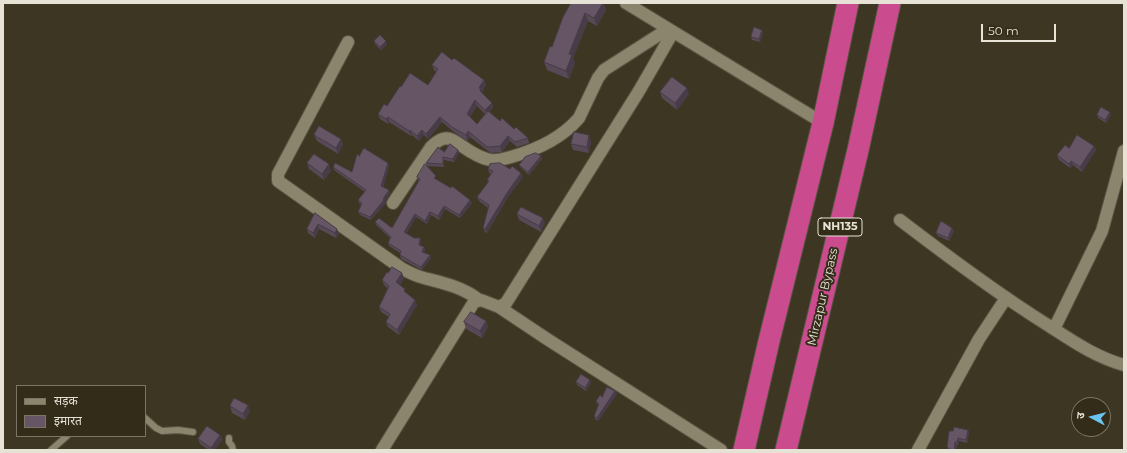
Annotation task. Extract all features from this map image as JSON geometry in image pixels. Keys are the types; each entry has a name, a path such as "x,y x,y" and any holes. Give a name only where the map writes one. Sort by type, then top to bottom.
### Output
{"highway":[{"name":"NH135","path":"744,450 823,122 848,3"},
{"name":"Mirzapur Bypass","path":"786,450 858,150 890,3"}],"street":[{"path":"626,3 823,122"},
{"path":"393,203 431,147 437,141 444,138 451,138 482,157 493,160 530,152 552,141 575,123 579,118 598,78 604,70 671,30"},
{"path":"500,307 506,303 635,98 671,30"},
{"path":"348,42 278,174 278,182 401,268 419,276 461,289 479,300 500,307 553,343 721,450"},
{"path":"1054,329 1102,231 1124,151"},
{"path":"900,220 1006,298 1099,356 1124,365"},
{"path":"918,450 979,339 1006,298"},
{"path":"382,450 474,302 479,300"}],"lane":[{"path":"146,419 156,428 162,431 178,430 193,432"},
{"path":"51,450 66,437"},
{"path":"229,438 229,442 233,450"}],"building":[{"path":"571,3 603,3 594,18 585,13 569,54 572,55 566,71 544,62 550,46 552,47 563,17"},
{"path":"754,27 762,30 759,39 751,37"},
{"path":"380,35 386,41 380,47 374,41"},
{"path":"442,52 452,60 454,58 484,80 479,88 481,89 480,91 492,103 485,110 475,100 467,114 477,124 488,111 500,121 502,118 514,129 516,127 528,138 515,142 508,136 500,146 489,147 468,131 466,135 452,127 440,117 426,134 422,130 417,136 388,117 386,119 378,114 384,104 387,106 410,73 428,85 438,69 432,65"},
{"path":"672,77 687,88 675,103 660,92"},
{"path":"1101,107 1110,112 1105,120 1097,115"},
{"path":"319,126 341,139 336,148 314,135"},
{"path":"574,132 589,135 587,147 571,144"},
{"path":"1077,135 1094,146 1080,167 1071,161 1069,164 1057,155 1065,145 1069,148"},
{"path":"450,144 458,150 453,159 443,157 443,164 426,163 438,147 444,152"},
{"path":"364,148 388,163 381,186 389,190 383,199 384,200 370,217 358,212 362,203 358,200 366,190 333,167 335,163 352,172 357,154 359,156"},
{"path":"536,153 541,156 528,172 519,165 525,157"},
{"path":"314,154 329,164 322,174 307,163"},
{"path":"500,163 510,169 512,166 521,173 485,229 483,228 489,205 477,197 489,181 487,180 493,171 488,169 490,164"},
{"path":"425,164 436,176 434,178 451,188 452,186 470,200 459,215 444,206 438,216 430,212 425,221 415,214 404,232 414,238 420,238 419,245 424,247 422,252 430,255 421,267 400,255 401,251 388,243 391,237 375,222 379,218 392,228 420,179 417,177"},
{"path":"521,207 543,218 539,226 517,214"},
{"path":"315,213 337,229 335,233 318,224 313,233 307,229"},
{"path":"941,221 952,228 948,238 936,233"},
{"path":"392,267 402,273 396,282 415,300 397,330 386,322 390,314 379,307 389,286 382,280"},
{"path":"471,312 486,321 480,331 464,322"},
{"path":"581,374 590,380 585,388 576,382"},
{"path":"607,387 615,391 597,418 594,416 599,404 596,401 600,395 602,397"},
{"path":"234,398 248,405 243,414 230,406"},
{"path":"207,426 220,435 211,448 198,439"},
{"path":"954,427 968,430 966,440 958,438 957,442 955,442 954,450 952,450 947,447 949,431 953,431"}]}
